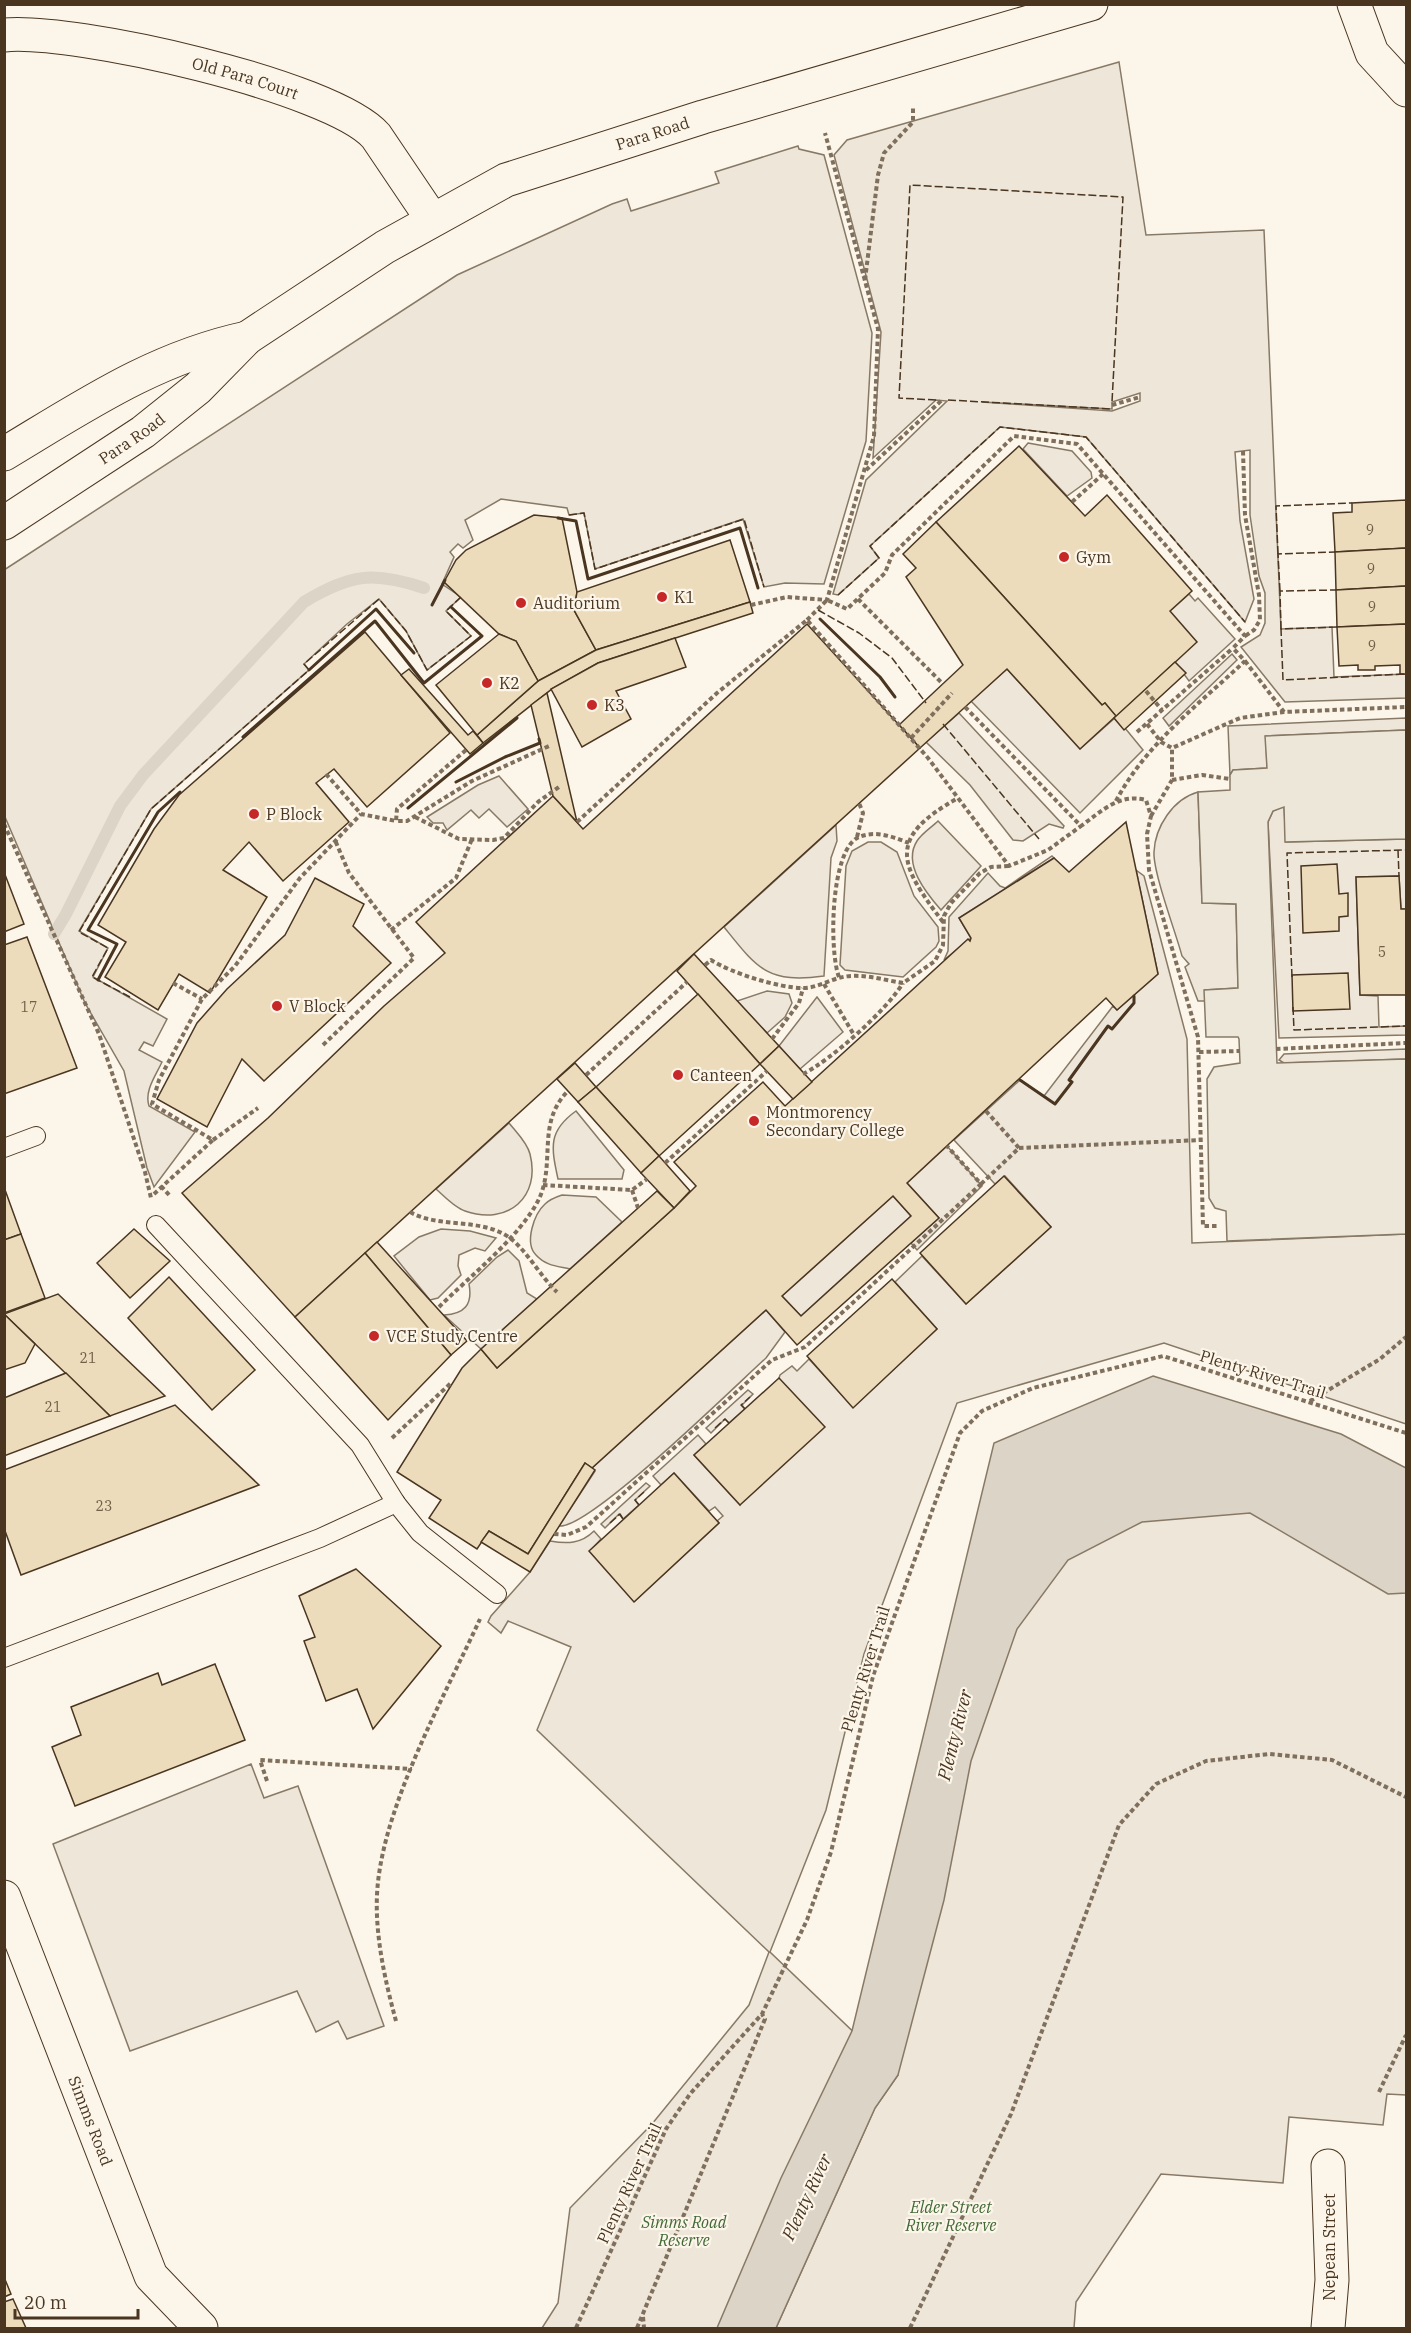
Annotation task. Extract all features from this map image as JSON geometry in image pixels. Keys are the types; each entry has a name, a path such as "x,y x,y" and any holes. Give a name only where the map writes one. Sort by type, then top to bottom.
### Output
{"main road":[{"name":"Para Road","path":"4,523 143,432 198,388 247,338 432,219 506,180 703,117 1091,4"},
{"path":"1354,4 1372,53 1407,90"},
{"name":"Old Para Court","path":"4,35 67,37 158,54 272,86 338,109 366,124 432,219"},
{"name":"Para Road","path":"4,454 117,386 149,370 181,356 247,338"},
{"name":"Simms Road","path":"4,1897 151,2276 201,2328"},
{"name":"Nepean Street","path":"1328,2166 1332,2280 1328,2328"}],"lane":[{"path":"4,1148 36,1136"},
{"path":"156,1225 360,1445 396,1503 420,1533 497,1594"},
{"path":"4,1658 321,1538 396,1503"}],"path":[{"path":"865,283 878,175 884,153 914,122 913,108"},
{"path":"577,822 717,693 807,620 827,600 866,471 874,436 878,329 825,133"},
{"path":"1112,405 1140,397"},
{"path":"866,471 942,400"},
{"path":"751,605 787,597 827,600 847,609 885,573 892,555 1014,436 1077,444 1245,636"},
{"path":"1137,732 1254,630 1260,620 1259,595 1245,515 1243,451"},
{"path":"1072,502 1103,474"},
{"path":"858,599 943,684"},
{"path":"807,620 911,738 1009,866"},
{"path":"1233,648 1284,712"},
{"path":"803,1074 854,1035 896,995 903,983 935,961 943,945 943,922 951,903 980,873 991,867 1009,866 1048,850 1116,801 1139,767 1161,742 1245,661"},
{"path":"1146,691 1162,710"},
{"path":"911,738 952,693"},
{"path":"965,707 1081,826"},
{"path":"1172,748 1240,718 1284,712 1407,707"},
{"path":"1147,724 1161,742 1172,748"},
{"path":"326,774 361,814 407,821 472,781 549,746"},
{"path":"1172,748 1172,780 1151,816 1147,834 1149,870 1198,1036 1203,1226 1218,1226"},
{"path":"396,821 397,809 466,750"},
{"path":"1172,780 1202,775 1230,779"},
{"path":"415,817 459,839 504,838 538,802 559,787"},
{"path":"1116,801 1134,797 1146,800 1151,816"},
{"path":"943,922 926,901 909,866 906,850 911,833 925,819 958,798"},
{"path":"839,977 835,959 837,890 843,855 857,838 863,813 859,803"},
{"path":"213,1140 152,1104 159,1080 202,999 235,966 300,878 361,814"},
{"path":"4,824 99,1034 145,1172 156,1225"},
{"path":"857,838 883,834 909,843"},
{"path":"392,930 456,878 472,839"},
{"path":"323,1045 414,958 349,873 335,840"},
{"path":"705,965 711,960 728,972 802,988 824,984 839,977 860,976 903,983"},
{"path":"586,1075 687,982"},
{"path":"174,983 202,999"},
{"path":"824,984 854,1035"},
{"path":"772,1039 799,1003 802,988"},
{"path":"1276,1049 1407,1043"},
{"path":"1199,1052 1240,1051"},
{"path":"665,1162 767,1071"},
{"path":"439,1307 510,1238 528,1216 543,1185 551,1113 568,1091"},
{"path":"150,1197 213,1140 258,1108"},
{"path":"986,1111 1019,1148"},
{"path":"554,1534 567,1535 586,1527 772,1360 805,1347 1019,1148 1201,1140"},
{"path":"947,1146 981,1184"},
{"path":"543,1185 632,1190 647,1179"},
{"path":"632,1190 638,1208"},
{"path":"410,1212 422,1219 485,1227 510,1238 556,1292"},
{"path":"1309,1401 1380,1359 1407,1337"},
{"name":"Plenty River Trail","path":"576,2328 666,2129 690,2094 762,2014 807,1920 831,1852 873,1676 960,1432 982,1411 1033,1388 1163,1356 1407,1432"},
{"path":"391,1439 451,1383"},
{"path":"396,2021 387,1984 377,1915 378,1881 396,1810 412,1769 485,1609"},
{"path":"910,2328 1011,2114 1119,1825 1156,1784 1206,1761 1269,1754 1332,1760 1407,1797"},
{"path":"267,1781 260,1760 412,1769"},
{"path":"637,2328 765,2019 762,2014"},
{"path":"1379,2092 1407,2035"},
{"path":"643,2316 644,2328"}],"green space":[{"path":"1119,62 1146,235 1264,230 1281,629 1332,627 1334,677 1406,674 1406,698 1285,702 1241,647 1260,635 1265,623 1265,593 1259,576 1250,515 1250,450 1235,452 1240,521 1254,599 1245,622 1086,437 1000,427 870,546 879,558 838,595 833,594 866,480 947,401 936,400 873,458 881,332 834,155 847,140","holes":["1140,393 1140,401 1112,411 982,402 1112,409 1112,402"]},
{"path":"798,146 799,149 824,155 872,333 866,441 824,584 785,583 764,587 743,519 595,569 584,513 569,515 567,508 501,499 465,520 473,540 463,548 458,544 450,552 454,557 442,584 461,597 446,611 471,636 427,670 406,631 379,599 347,624 304,664 309,670 151,809 79,931 108,948 93,977 167,1019 153,1046 144,1042 139,1050 162,1062 149,1089 149,1106 195,1132 154,1187 147,1168 124,1071 85,1003 5,817 4,570 457,275 612,204 627,199 631,211 719,183 715,172"},
{"path":"1028,443 1072,451 1091,472 1092,478 1067,496 1023,449"},
{"path":"1189,594 1195,601 1198,598 1235,639 1189,681 1175,662 1170,611"},
{"path":"1232,654 1237,660 1169,726 1163,718"},
{"path":"1007,669 1080,749 1116,717 1143,750 1080,813 971,701"},
{"path":"959,713 1064,826 1063,828 1049,824 1023,841 1013,840 970,785 926,742"},
{"path":"1406,718 1406,730 1266,736 1267,768 1233,770 1230,775 1228,726"},
{"path":"499,776 528,809 507,827 489,809 479,818 471,810 447,830 443,823 433,823 427,817 478,785"},
{"path":"1198,792 1202,903 1236,904 1238,988 1205,990 1205,1001 1198,1001 1185,967 1189,964 1182,956 1165,903 1154,852 1158,833 1167,815 1181,801"},
{"path":"1284,806 1286,842 1406,839 1406,909 1401,909 1399,876 1356,877 1360,995 1378,996 1379,1027 1406,1026 1406,1035 1279,1038 1268,822 1273,811"},
{"path":"938,821 981,866 941,910 923,887 912,859 917,841"},
{"path":"836,825 837,841 831,858 824,976 805,978 776,975 755,963 724,927"},
{"path":"868,842 881,842 897,852 914,896 938,927 939,941 936,947 903,977 845,970 840,965 846,866 852,851"},
{"path":"1052,856 1054,858 959,918 971,938 944,960 948,951 949,917 988,873 1000,886 1005,888"},
{"path":"1136,870 1144,876 1187,1039 1192,1243 1406,1234 1406,1424 1164,1343 957,1403 864,1654 826,1810 770,1952 865,2043 977,1647 1103,1472 1406,1531 1406,2095 1387,2094 1383,2125 1289,2117 1283,2183 1161,2174 1076,2302 1074,2328 776,2328 875,2108 898,2075 874,2052 747,2328 542,2328 558,2303 570,2208 652,2124 749,2005 769,1952 537,1730 571,1647 508,1621 501,1633 488,1622 530,1572 550,1541 574,1542 594,1531 601,1539 590,1551 635,1601 719,1523 717,1521 723,1516 715,1507 709,1511 674,1473 661,1485 653,1476 698,1435 706,1444 694,1455 740,1505 780,1375 792,1366 797,1371 809,1359 853,1407 937,1329 895,1282 922,1256 966,1304 1051,1227 1005,1176 995,1184 954,1140 1020,1080 1044,1096 1113,1006 1117,1010 1158,974"},
{"path":"767,991 789,994 792,1003 785,1017 767,1033 737,1001"},
{"path":"817,997 843,1032 800,1069 779,1046"},
{"path":"1406,1049 1406,1059 1284,1063 1279,1060 1284,1054"},
{"path":"576,1111 624,1170 622,1179 558,1179 553,1149 554,1140 560,1126"},
{"path":"509,1123 524,1141 530,1154 531,1183 526,1195 507,1211 495,1214 481,1215 457,1207 436,1189"},
{"path":"947,1146 982,1186 917,1250 911,1243 939,1218 907,1183"},
{"path":"562,1195 596,1197 622,1222 570,1269 544,1261 532,1250 531,1243 532,1229 537,1214 549,1201"},
{"path":"893,1196 911,1216 801,1316 782,1296"},
{"path":"441,1229 470,1231 496,1238 485,1251 475,1248 459,1255 458,1266 461,1275 438,1298 430,1300 394,1256 419,1237"},
{"path":"508,1250 519,1261 527,1293 537,1299 481,1349 444,1315 457,1313 466,1307 470,1298 469,1284 497,1257"},
{"path":"766,1310 785,1332 766,1358 630,1482 575,1521 559,1526 595,1471 592,1468"},
{"path":"748,1390 753,1394 742,1405 745,1409 729,1423 725,1419 711,1433 706,1428"},
{"path":"646,1483 650,1486 635,1500 639,1505 623,1519 619,1514 605,1528 601,1524"},
{"path":"251,1764 264,1798 298,1786 384,2026 347,2039 338,2021 316,2032 297,1991 130,2051 53,1844"}],"shaded area":[{"path":"1406,730 1406,839 1285,842 1284,807 1273,811 1268,822 1277,1063 1406,1059 1406,1234 1227,1241 1226,1211 1215,1208 1209,1198 1207,1079 1214,1067 1240,1063 1239,1039 1238,1037 1206,1037 1204,990 1238,988 1236,904 1202,903 1198,792 1230,790 1230,775 1233,770 1267,768 1265,736"}],"water":[{"name":"Plenty River","path":"1153,1376 1341,1434 1406,1468 1406,1593 1388,1594 1250,1513 1142,1522 1068,1560 1017,1629 971,1761 944,1900 898,2075 875,2108 776,2328 717,2328 781,2178 852,2031 994,1443"}],"building":[{"name":"Gym","path":"1019,446 1085,516 1107,495 1192,591 1170,611 1197,642 1116,717 1105,703 1102,705 936,522"},
{"path":"1406,500 1406,548 1335,552 1333,513 1352,512 1352,503"},
{"name":"Auditorium","path":"534,515 562,518 577,592 574,610 596,650 538,681 516,641 499,634 444,582 456,560 466,550"},
{"path":"936,522 1102,705 1105,703 1116,716 1080,749 1007,669 920,748 899,725 963,665 906,577 916,568 903,554"},
{"name":"K1","path":"730,540 750,602 596,650 574,610 577,592"},
{"path":"1406,548 1406,586 1336,590 1335,552"},
{"path":"1406,586 1406,624 1337,627 1336,590"},
{"path":"750,602 753,613 598,663 552,689 483,743 477,735 538,681 596,650"},
{"path":"807,624 920,748 295,1317 182,1193 268,1118 384,1006 445,953 416,922 553,796 583,829"},
{"path":"1406,624 1406,674 1400,674 1400,665 1375,666 1375,670 1358,670 1358,665 1339,666 1337,627"},
{"name":"P Block","path":"365,632 450,733 367,807 334,769 316,783 349,822 283,881 249,842 223,870 267,897 210,993 179,974 158,1010 105,977 126,942 98,925 154,829 179,795"},
{"name":"K2","path":"499,634 516,641 538,681 477,735 436,685"},
{"name":"K3","path":"675,638 686,667 616,691 631,719 582,747 551,689 598,663"},
{"path":"1175,662 1186,673 1124,730 1114,718"},
{"path":"409,669 468,735 473,731 483,743 470,754 401,675"},
{"path":"547,693 577,822 553,796 531,705"},
{"path":"1126,822 1158,974 1117,1010 1106,998 907,1183 939,1218 797,1345 766,1310 592,1468 585,1463 528,1554 489,1531 477,1549 429,1518 441,1500 397,1472 462,1368 481,1349 497,1368 674,1208 696,1186 674,1162 763,1082 785,1106 968,939 970,941 971,938 959,918 1054,858 1069,872","holes":["893,1196 911,1216 801,1316 782,1296"]},
{"path":"1337,864 1339,894 1348,893 1348,916 1339,917 1339,931 1303,933 1301,866"},
{"path":"4,872 24,924 4,932"},
{"path":"1399,876 1401,909 1406,909 1406,995 1360,995 1356,877"},
{"name":"V Block","path":"315,878 364,904 353,926 391,963 264,1081 242,1059 207,1127 157,1099 197,1023 227,989 285,935"},
{"path":"27,937 77,1068 4,1094 4,945"},
{"path":"694,954 779,1046 760,1064 677,971"},
{"path":"1348,973 1350,1009 1293,1011 1292,975"},
{"name":"Canteen","path":"698,994 760,1064 659,1156 596,1087"},
{"path":"779,1046 812,1082 793,1099 760,1064"},
{"path":"575,1063 596,1087 578,1102 557,1079"},
{"path":"596,1087 659,1156 641,1173 578,1102"},
{"path":"659,1156 690,1191 674,1208 641,1173"},
{"path":"1004,1176 1051,1227 966,1304 920,1253"},
{"path":"4,1187 21,1234 4,1240"},
{"path":"657,1191 674,1208 497,1368 481,1349"},
{"path":"134,1229 170,1261 130,1298 97,1263"},
{"path":"21,1234 45,1298 4,1313 4,1240"},
{"path":"377,1242 467,1341 451,1355 365,1253"},
{"name":"VCE Study Centre","path":"365,1253 451,1355 388,1420 295,1317"},
{"path":"169,1277 255,1370 212,1410 128,1318"},
{"path":"892,1279 937,1329 853,1408 807,1356"},
{"path":"58,1294 165,1396 110,1416 4,1314"},
{"path":"4,1314 35,1344 25,1363 4,1370"},
{"path":"66,1373 110,1416 4,1456 4,1398"},
{"path":"779,1378 825,1427 740,1505 694,1455"},
{"path":"175,1405 259,1485 21,1575 4,1528 4,1470"},
{"path":"585,1463 595,1470 530,1572 481,1542 489,1531 528,1554"},
{"path":"674,1473 719,1523 634,1602 589,1551"},
{"path":"356,1569 441,1646 373,1729 357,1689 326,1701 304,1641 315,1637 299,1596"},
{"path":"215,1664 245,1740 75,1806 52,1747 81,1735 71,1707 158,1673 162,1685"},
{"path":"4,2277 11,2294 4,2297"},
{"path":"13,2299 26,2328 4,2328 4,2302"}],"waterway":[{"path":"54,934 120,806 143,775 304,602 335,586 362,578 390,579 424,588"}],"fence":[{"path":"936,400 899,398 910,185 1123,197 1112,402"},
{"path":"948,400 1112,409"},
{"path":"838,595 879,558 870,546 1000,427 1086,437 1245,622"},
{"path":"1278,554 1276,506 1352,503"},
{"path":"569,515 584,513 595,569 744,519 764,587"},
{"path":"1280,591 1278,554 1335,552"},
{"path":"1281,629 1280,591 1336,590"},
{"path":"130,997 92,977 108,948 79,932 151,809 309,670 304,664 379,599 406,631 427,670 471,636 446,611 461,597"},
{"path":"818,610 859,633 892,658 926,703"},
{"path":"1337,627 1281,629 1283,680 1404,674"},
{"path":"943,724 1039,839"},
{"path":"1398,850 1399,876"},
{"path":"1292,977 1287,853 1406,850"},
{"path":"1293,1007 1294,1030 1406,1026"},
{"path":"745,1409 741,1405 750,1397"},
{"path":"715,1428 725,1419 729,1423"},
{"path":"639,1505 635,1500 644,1492"},
{"path":"610,1523 620,1514 623,1519"}],"wall":[{"path":"558,518 576,521 588,579 740,528 758,588"},
{"path":"432,605 445,580"},
{"path":"243,737 375,621 424,683 482,636 451,607"},
{"path":"309,670 376,609 414,653"},
{"path":"820,619 880,677 895,697"},
{"path":"408,808 517,718"},
{"path":"456,782 505,757 540,743 539,739"},
{"path":"98,980 117,944 88,930 158,812 180,792"},
{"path":"1020,1080 1055,1104 1072,1082 1069,1080 1108,1026 1112,1029 1134,1003 1134,996"}],"place":[{"name":"Gym","path":"1064,557"},
{"name":"K1","path":"662,597"},
{"name":"Auditorium","path":"521,603"},
{"name":"K2","path":"487,683"},
{"name":"K3","path":"592,705"},
{"name":"P Block","path":"254,814"},
{"name":"V Block","path":"277,1006"},
{"name":"Canteen","path":"678,1075"},
{"name":"Montmorency Secondary College","path":"754,1121"},
{"name":"VCE Study Centre","path":"374,1336"}],"park label":[{"name":"Elder Street River Reserve","path":"951,2216"},
{"name":"Simms Road Reserve","path":"684,2231"}]}
